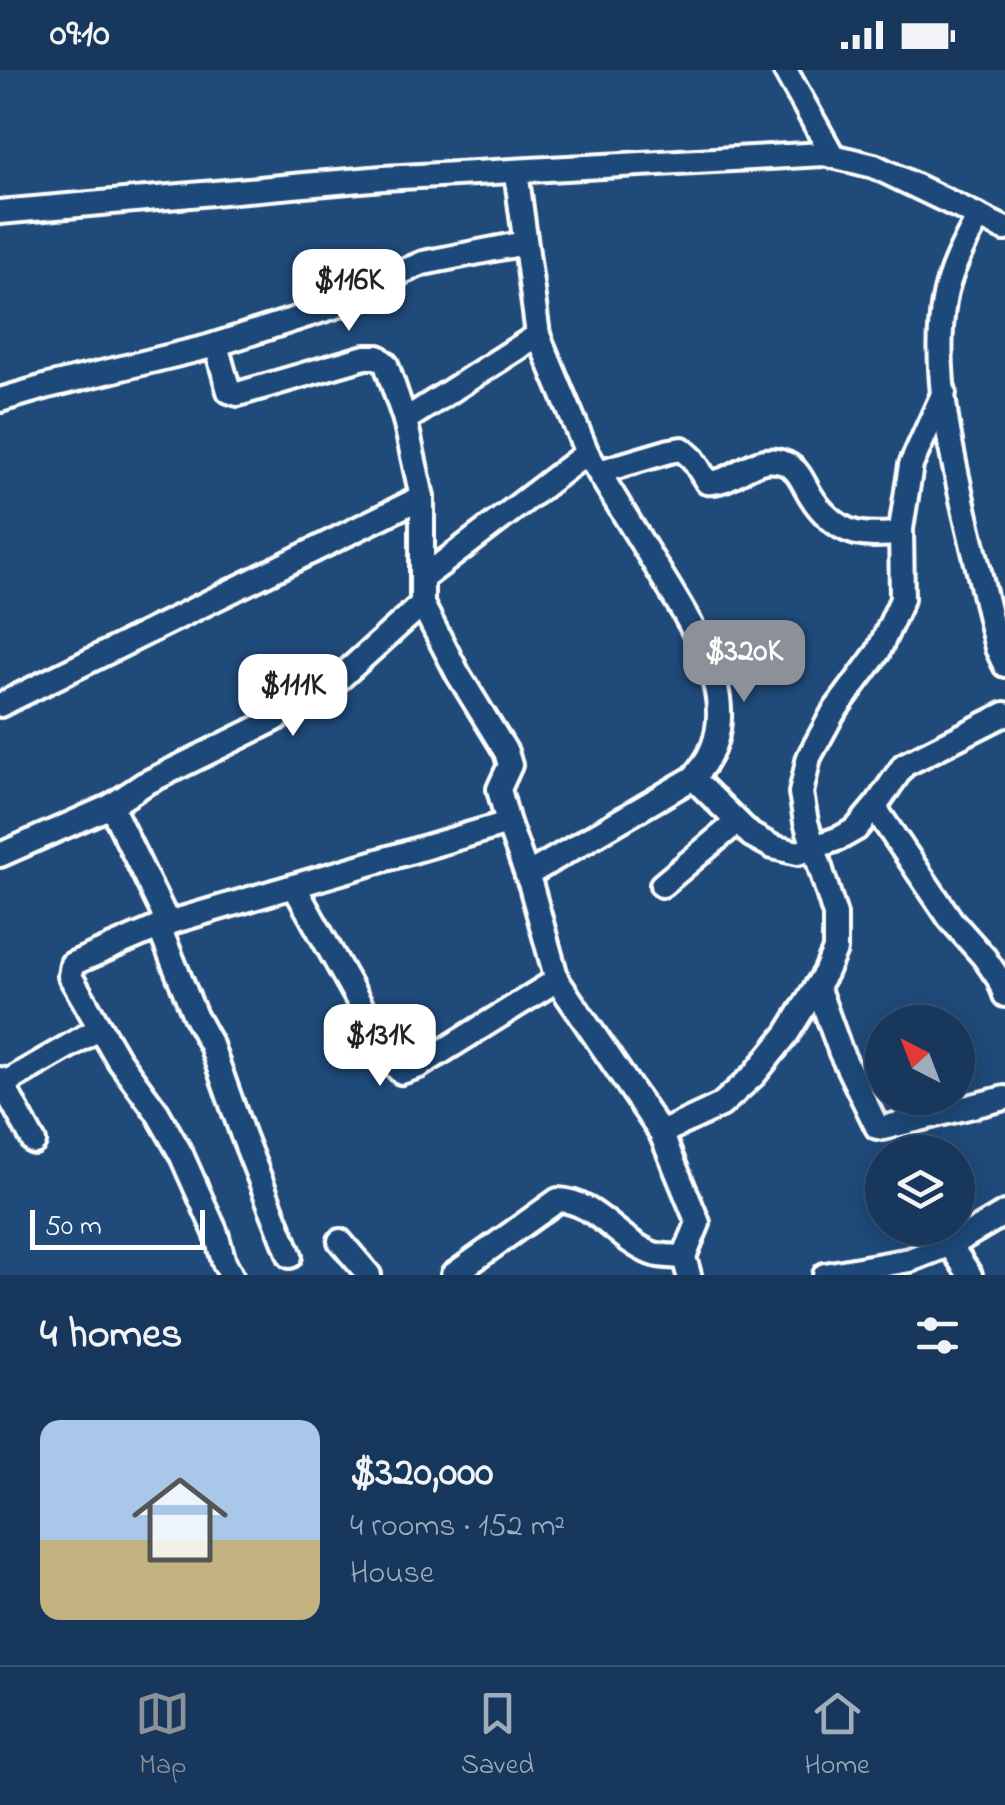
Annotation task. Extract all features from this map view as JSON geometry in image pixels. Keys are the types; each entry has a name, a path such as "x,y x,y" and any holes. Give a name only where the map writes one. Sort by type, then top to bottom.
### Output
{"street":[{"path":"786,70 833,156"},
{"path":"0,212 383,178 824,154 874,166 1005,229"},
{"path":"516,171 538,336 593,462 698,636 718,696 714,747 693,778 527,875"},
{"path":"978,216 944,299 941,358 960,498 997,648 1005,665"},
{"path":"0,400 216,344 360,298 422,263 525,243"},
{"path":"405,420 538,336"},
{"path":"216,344 229,391 238,394 365,357 378,357 386,364 405,420 422,497 422,604 458,674 506,752 510,765 499,789 556,980 662,1133 698,1224 687,1266 652,1254 592,1212 558,1200 453,1275"},
{"path":"662,1133 721,1104 754,1075 787,1034 825,974 835,950 836,915 806,822 802,793 809,757 833,712 878,652 902,598 901,534 912,465 944,392"},
{"path":"423,578 593,462 670,451 682,450 706,482 716,483 756,462 772,459 787,463 798,472 812,499 838,524 854,533 901,534"},
{"path":"0,705 422,497"},
{"path":"0,855 110,806 144,784 274,720 340,678 422,604"},
{"path":"693,778 751,836 773,848 798,853 856,829 904,765 1005,714"},
{"path":"110,806 163,925 195,1016 211,1044 290,1256"},
{"path":"879,814 945,912 984,957 1005,995"},
{"path":"662,885 736,822"},
{"path":"231,1275 181,1154 118,1059 70,976 72,964 163,925 508,823"},
{"path":"294,886 401,1072 419,1066 556,980"},
{"path":"816,986 840,1053 876,1127 1005,1098"},
{"path":"34,1142 1,1082 100,1028"},
{"path":"975,1230 1005,1213"},
{"path":"340,1240 369,1275"},
{"path":"825,1275 894,1265 947,1245"},
{"path":"951,1245 970,1275"}]}
